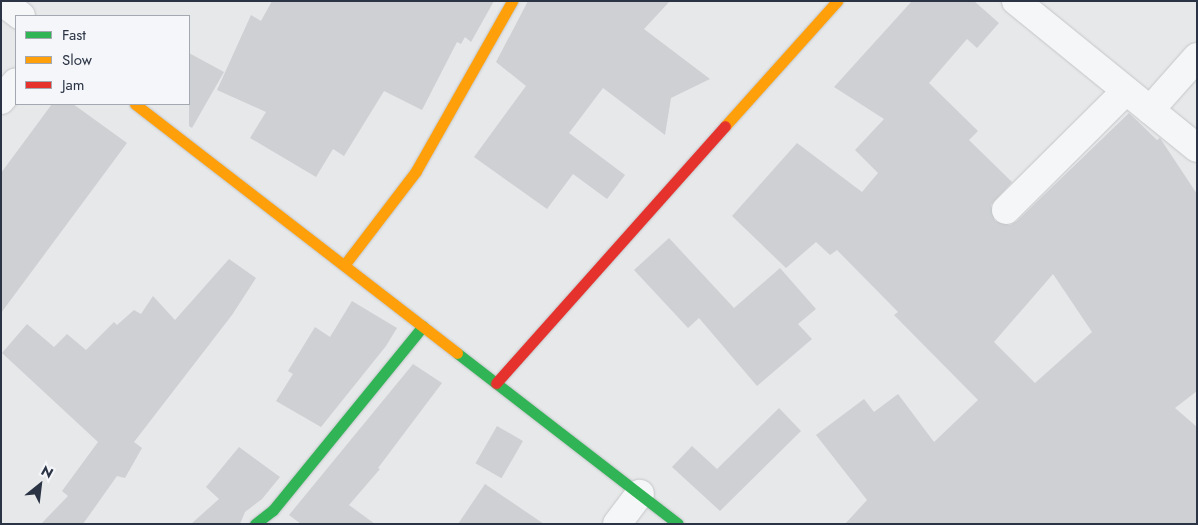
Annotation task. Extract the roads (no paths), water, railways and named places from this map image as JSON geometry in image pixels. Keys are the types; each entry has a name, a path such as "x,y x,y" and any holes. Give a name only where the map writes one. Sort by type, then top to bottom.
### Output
{"street":[{"path":"345,264 416,171 512,1"},
{"path":"496,383 837,1"},
{"path":"1016,1 1197,148"},
{"path":"1,2 19,15"},
{"path":"1150,110 1197,57"},
{"path":"1,100 15,83"},
{"path":"1006,210 1126,91"},
{"path":"136,105 345,264 678,524"},
{"path":"255,524 273,510 423,326"},
{"path":"617,524 640,494"}]}
